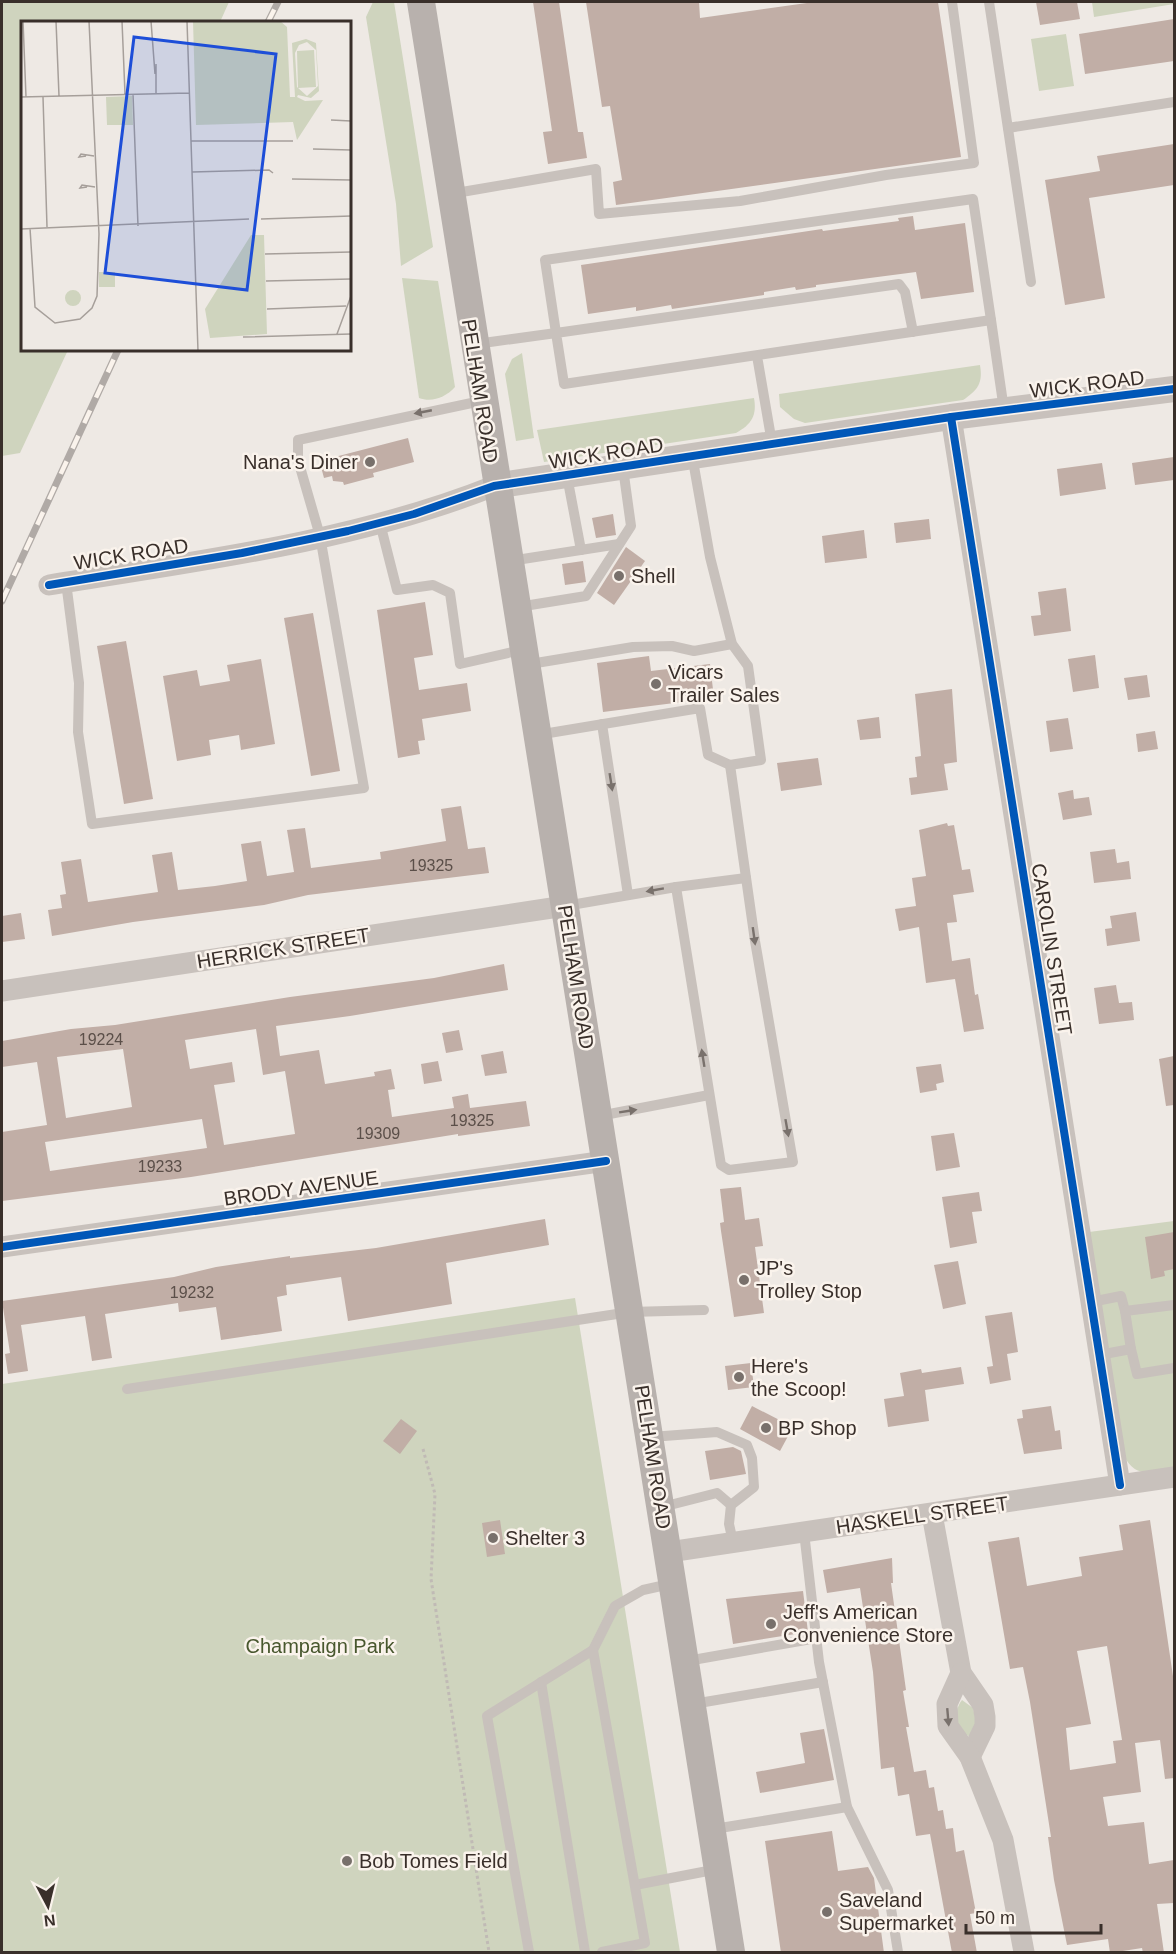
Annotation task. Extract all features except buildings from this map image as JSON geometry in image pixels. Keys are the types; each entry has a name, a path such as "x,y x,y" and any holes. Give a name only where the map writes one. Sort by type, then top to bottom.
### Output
{"main road":[{"name":"PELHAM ROAD","path":"421,2 494,486 565,906 731,1953"}],"street":[{"name":"WICK ROAD","path":"57,583 242,553 380,523 494,486 951,417 1174,389"},
{"name":"CAROLIN STREET","path":"951,417 1120,1485"},
{"name":"HERRICK STREET","path":"2,991 565,906"},
{"name":"BRODY AVENUE","path":"2,1247 606,1161"},
{"name":"HASKELL STREET","path":"669,1552 1174,1476"},
{"path":"932,1514 961,1673 983,1705 985,1717 985,1726 970,1757"},
{"path":"961,1673 947,1704 946,1719 951,1732 970,1757 1003,1840 1024,1953"}],"lane":[{"path":"450,194 596,169 599,214 740,201 886,175 974,163 952,2"},
{"path":"989,2 1031,282"},
{"path":"1008,128 1174,102"},
{"path":"991,321 564,384 545,260 973,199 991,321 1004,411"},
{"path":"472,344 899,284 905,292 913,332"},
{"path":"758,356 772,443"},
{"path":"57,583 79,683 78,732 92,824 364,788 320,536 298,460 298,440 481,401"},
{"path":"536,735 700,708 708,755 730,765 761,760 748,666 732,644 710,557 692,455"},
{"path":"514,608 585,596 631,526 623,468"},
{"path":"567,476 580,550"},
{"path":"380,523 397,591 433,585 450,593 460,664 633,647 672,646 694,651 732,644"},
{"path":"507,562 620,544"},
{"path":"602,724 628,895"},
{"path":"676,886 721,1165 729,1170 793,1162 746,878 730,765"},
{"path":"565,906 676,886 746,878"},
{"path":"598,1116 709,1095"},
{"path":"1091,1302 1121,1296 1137,1374 1174,1368"},
{"path":"1125,1311 1174,1305"},
{"path":"127,1389 630,1312 704,1310"},
{"path":"1100,1355 1131,1349"},
{"path":"650,1437 717,1432 747,1445 752,1458 754,1487 731,1505 729,1524 733,1542"},
{"path":"662,1508 717,1493 731,1505"},
{"path":"804,1532 823,1682 847,1807 888,1890 898,1953"},
{"path":"529,1953 487,1716 593,1650 615,1606 643,1590 674,1584"},
{"path":"686,1662 817,1638"},
{"path":"593,1650 645,1943 602,1953"},
{"path":"541,1682 585,1953"},
{"path":"692,1704 823,1682"},
{"path":"712,1830 847,1807"},
{"path":"635,1885 718,1869"}],"path":[{"path":"423,1449 435,1494 431,1580 489,1953"}],"green space":[{"path":"2,2 229,2 220,21 21,21 21,351 68,351 20,453 2,456"},
{"path":"373,2 394,2 433,247 401,266 396,204 366,17"},
{"path":"1092,2 1174,2 1174,4 1094,17"},
{"path":"1066,34 1074,86 1039,91 1031,39"},
{"path":"402,278 438,281 455,387 438,398 429,400 419,398"},
{"path":"522,353 534,438 516,441 505,374 512,359"},
{"path":"980,365 981,377 978,386 963,400 805,423 794,419 780,407 779,394"},
{"path":"754,398 755,409 752,418 736,433 544,462 537,430"},
{"path":"1174,1221 1174,1467 1145,1472 1134,1468 1124,1456 1089,1232"},
{"name":"Champaign Park","path":"575,1298 680,1952 2,1952 2,1384"},
{"path":"962,1700 973,1708 977,1726 969,1736 960,1730 956,1721 957,1710"}],"railway":[{"path":"268,21 278,2"},
{"path":"2,601 118,351"}],"cycle path":[{"path":"49,585 242,553 348,531 414,514 494,486 951,417 1174,389"},
{"path":"951,417 1120,1485"},
{"path":"2,1247 606,1161"}],"place":[{"name":"Nana's Diner","path":"370,462"},
{"name":"Shell","path":"619,576"},
{"name":"Vicars Trailer Sales","path":"656,684"},
{"name":"JP's Trolley Stop","path":"744,1280"},
{"name":"Here's the Scoop!","path":"739,1377"},
{"name":"BP Shop","path":"766,1428"},
{"name":"Shelter 3","path":"493,1538"},
{"name":"Jeff's American Convenience Store","path":"771,1624"},
{"name":"Bob Tomes Field","path":"347,1861"},
{"name":"Saveland Supermarket","path":"827,1912"}]}
